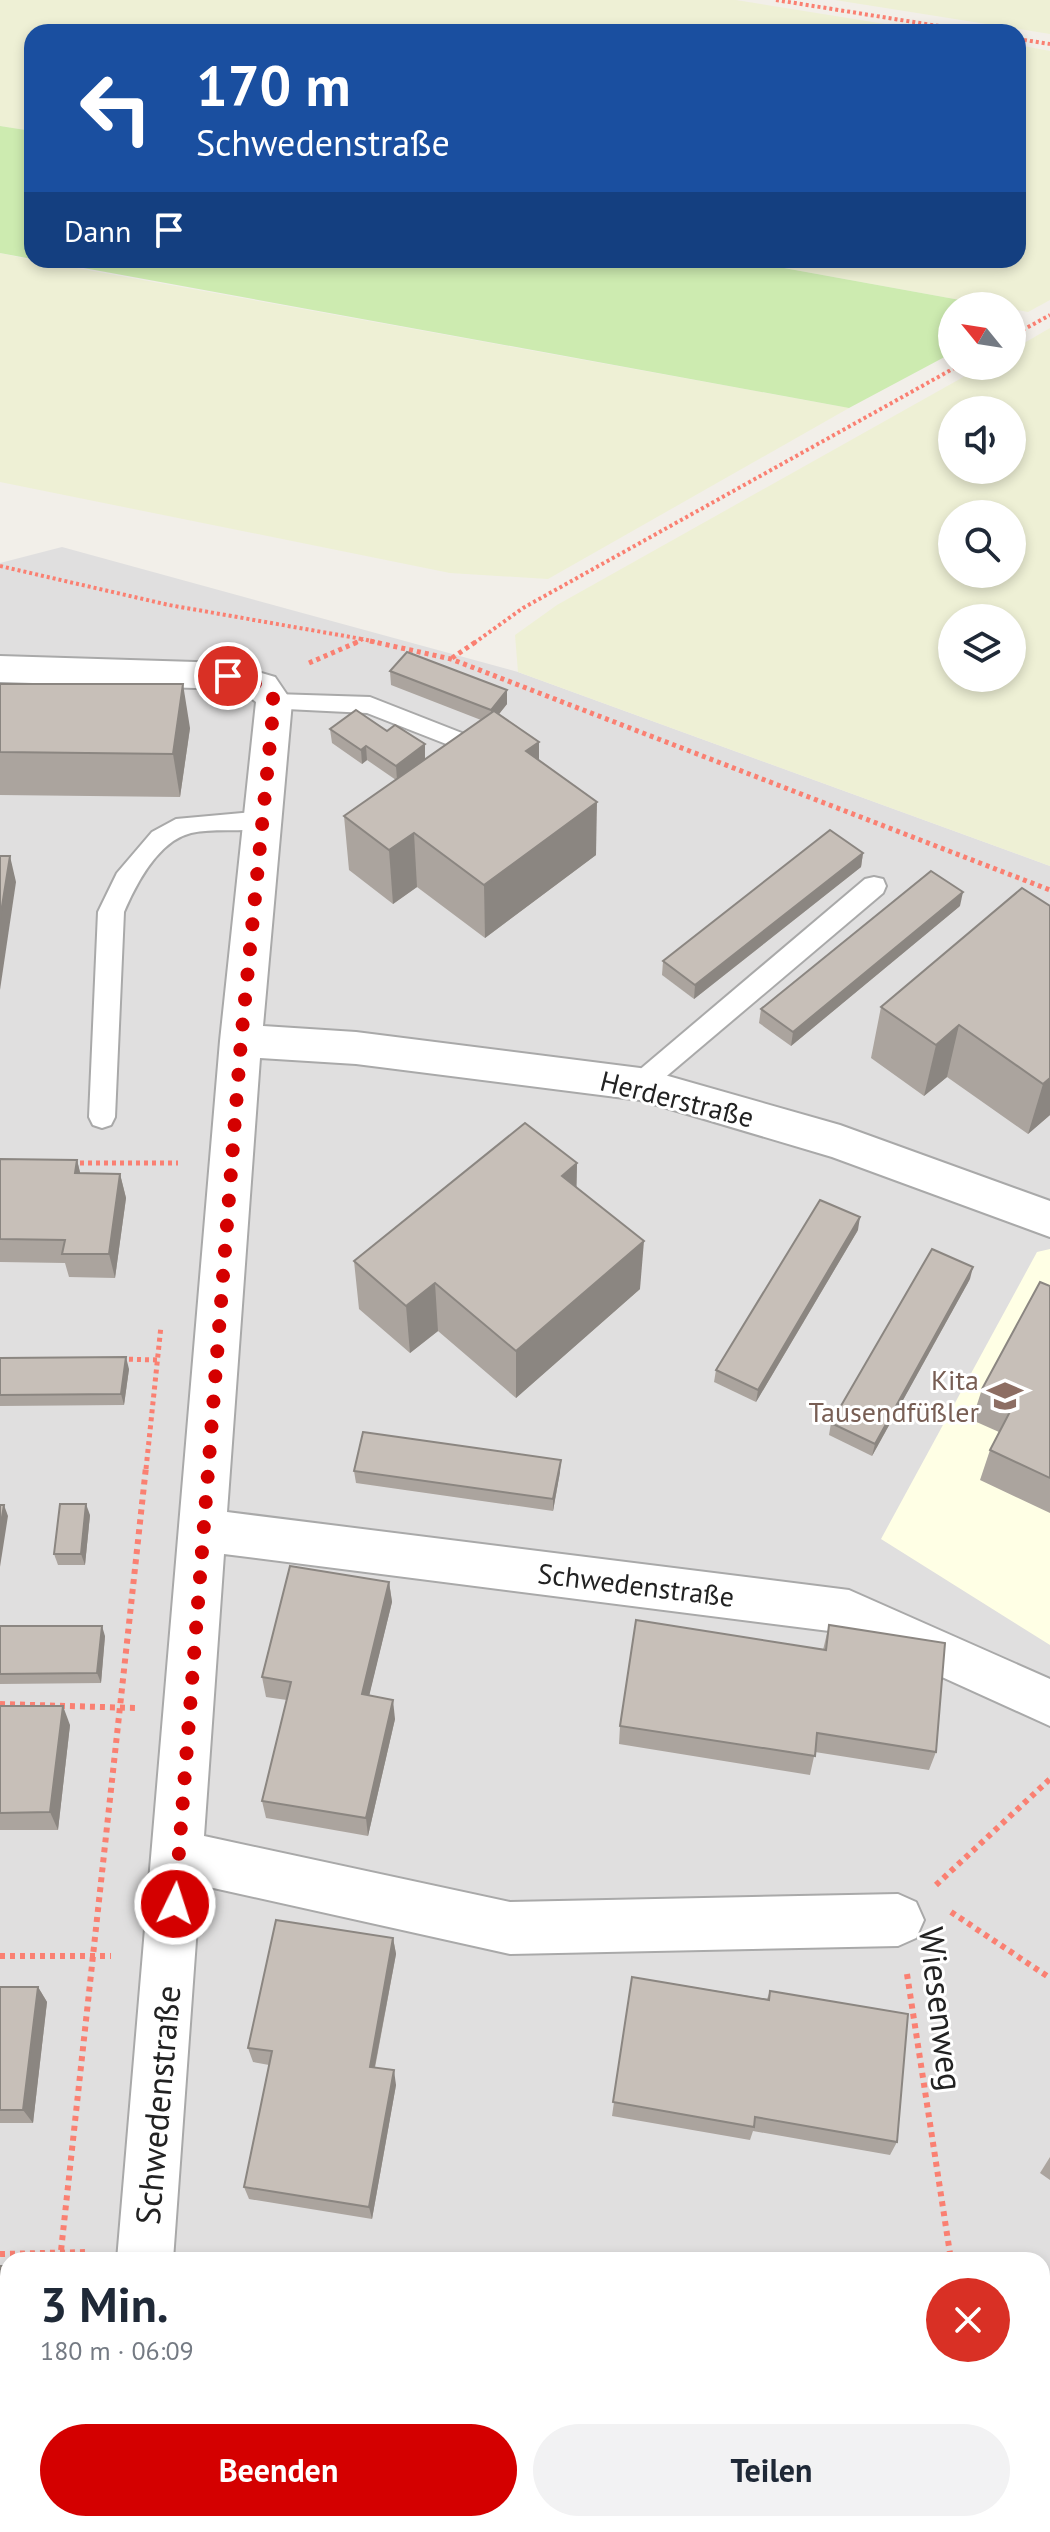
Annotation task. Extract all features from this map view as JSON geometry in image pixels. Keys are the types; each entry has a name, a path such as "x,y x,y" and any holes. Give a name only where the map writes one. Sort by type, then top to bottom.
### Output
{"street":[{"path":"0,669 228,676 267,693"},
{"name":"Schwedenstraße","path":"145,2252 241,1041 263,820 267,693"},
{"name":"Herderstraße","path":"241,1041 356,1048 640,1084 840,1142 1050,1219"},
{"name":"Schwedenstraße","path":"204,1530 849,1612 1050,1703"},
{"path":"178,1855 510,1928 912,1907"}],"lane":[{"path":"267,693 370,705 459,741"},
{"path":"102,1117 111,912 126,879 161,838 185,825 263,820"},
{"path":"640,1084 874,886"}],"path":[{"path":"776,0 926,24"},
{"path":"1026,40 1050,44"},
{"path":"1026,328 1050,315"},
{"path":"451,659 523,608 938,377"},
{"path":"0,566 169,605 363,639 451,659 1050,890"},
{"path":"267,693 363,639"},
{"path":"177,1178 180,1147"},
{"path":"60,1164 231,1163"},
{"path":"61,2252 163,1314"},
{"path":"110,1359 216,1361"},
{"path":"0,1704 190,1711"},
{"name":"Wiesenweg","path":"950,2252 912,1907 1050,1779"},
{"path":"912,1907 1050,1978"},
{"path":"0,1956 91,1957 171,1953"}],"shaded area":[{"path":"0,0 736,0 885,24 24,24 24,130 0,126"},
{"path":"835,0 1050,0 1050,34 1026,30 1026,24 987,24"},
{"path":"1026,46 1050,51 1050,300 1028,312 1026,292 938,292 938,296 784,268 1026,268"},
{"path":"0,253 24,258 24,268 76,268 849,408 548,579 450,573 0,482"},
{"path":"1050,328 1050,866 518,672 515,635 557,605 958,380 1026,380 1026,342"},
{"path":"62,547 518,672 1050,866 1050,2252 0,2252 0,563"},
{"name":"Kita Tausendfüßler","path":"1050,1249 1050,1645 881,1539 1037,1252"}],"green space":[{"path":"0,126 24,130 24,258 0,253"},
{"path":"84,268 784,268 938,296 938,360 849,408"}],"building":[{"path":"407,652 507,690 491,710 390,671"},
{"path":"0,684 183,684 173,754 0,752"},
{"path":"356,710 387,731 395,725 425,744 396,766 366,746 361,750 330,729"},
{"path":"494,711 539,742 526,751 597,802 484,885 414,833 389,850 344,816"},
{"path":"830,830 863,853 695,985 663,961"},
{"path":"0,856 10,856 0,919"},
{"path":"931,871 963,892 793,1032 761,1009"},
{"path":"1022,888 1050,906 1050,1078 1043,1084 959,1025 936,1045 881,1007"},
{"path":"525,1123 577,1163 562,1176 644,1241 516,1351 435,1283 406,1306 354,1261"},
{"path":"0,1159 77,1160 75,1173 120,1174 109,1254 62,1254 65,1240 0,1239"},
{"path":"820,1200 860,1217 758,1390 716,1370"},
{"path":"932,1249 973,1267 875,1444 831,1423"},
{"path":"1040,1282 1050,1286 1050,1478 990,1450 1014,1404 982,1389"},
{"path":"126,1357 121,1394 0,1395 0,1358"},
{"path":"363,1432 561,1460 553,1499 354,1471"},
{"path":"60,1504 86,1504 81,1554 54,1554"},
{"path":"0,1505 4,1505 0,1529"},
{"path":"290,1566 389,1582 362,1694 393,1700 366,1818 262,1801 291,1682 262,1677"},
{"path":"636,1620 826,1650 829,1625 945,1643 936,1752 817,1733 815,1756 620,1726"},
{"path":"0,1626 102,1626 97,1673 0,1674"},
{"path":"0,1706 63,1706 50,1812 0,1813"},
{"path":"276,1920 393,1938 370,2067 394,2070 369,2207 244,2187 272,2051 248,2048"},
{"path":"632,1977 769,2000 770,1991 908,2014 897,2142 755,2117 754,2127 613,2102"},
{"path":"0,1987 38,1987 23,2110 0,2110"}],"place":[{"name":"Kita Tausendfüßler","path":"1005,1396"}],"route":[{"path":"175,1904 241,1041 274,702 271,692 259,684 228,676"}]}
